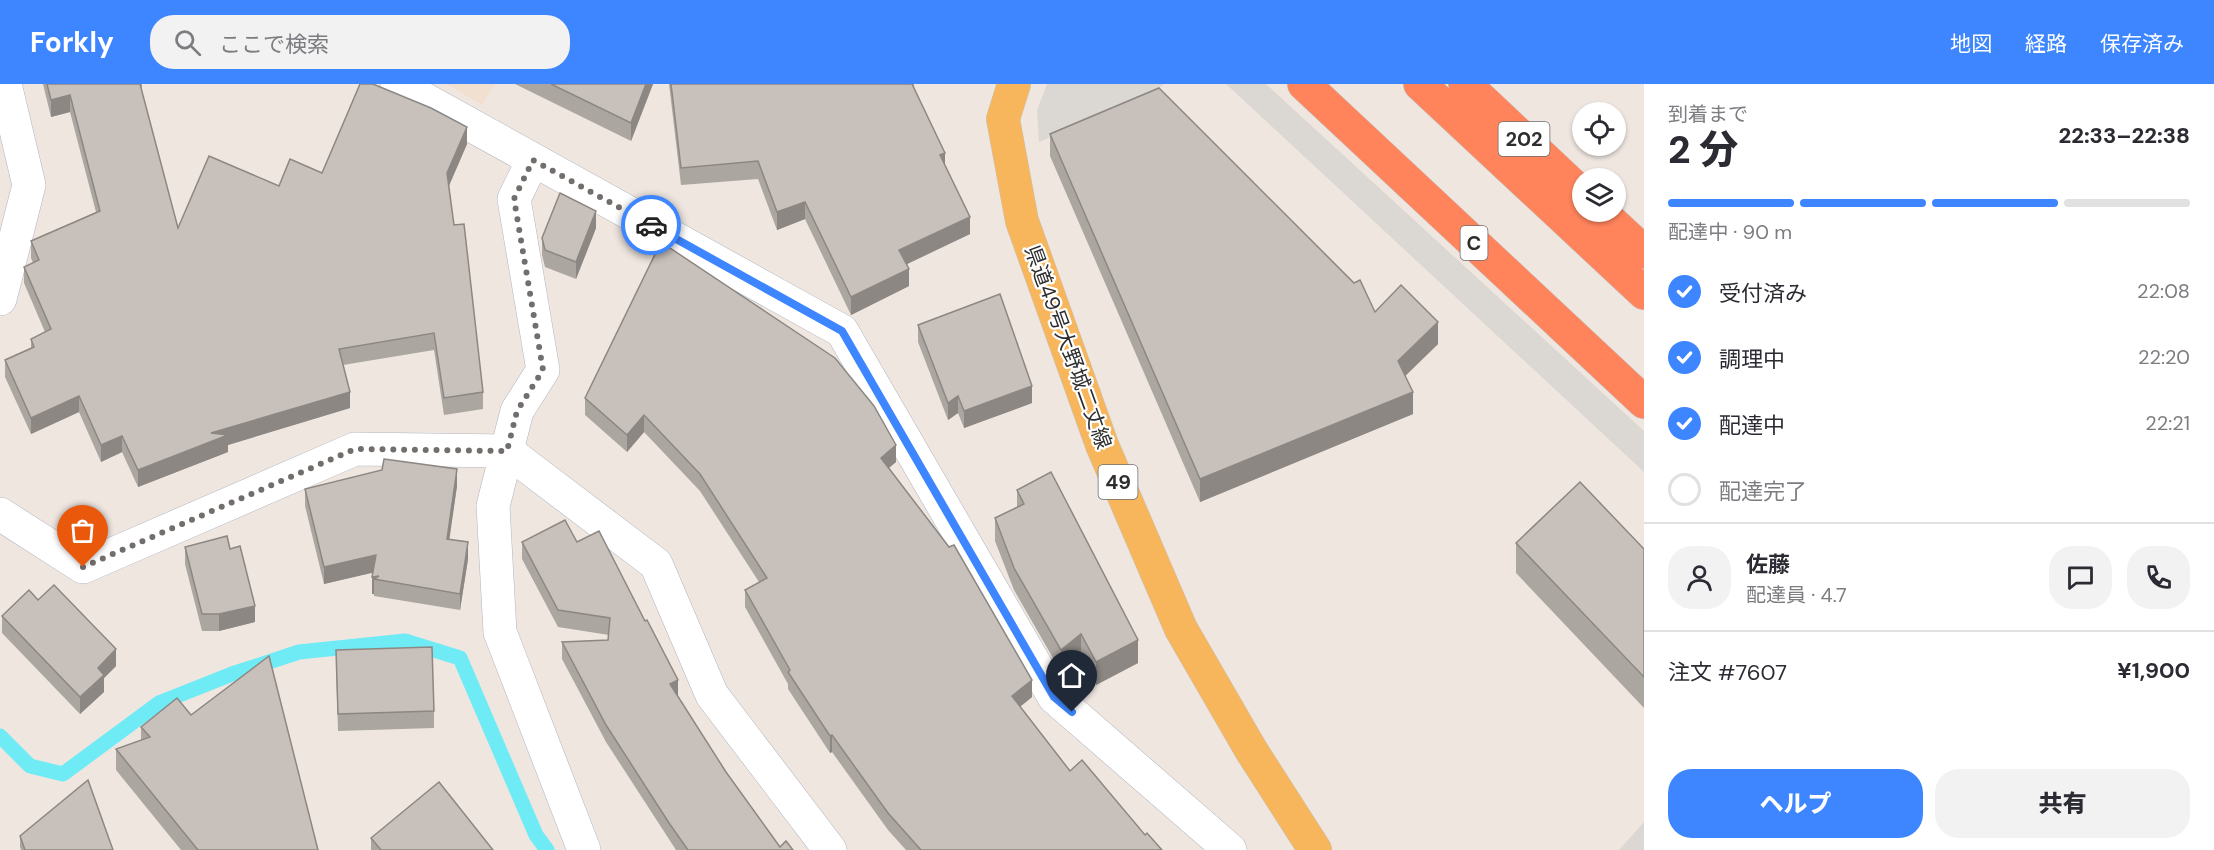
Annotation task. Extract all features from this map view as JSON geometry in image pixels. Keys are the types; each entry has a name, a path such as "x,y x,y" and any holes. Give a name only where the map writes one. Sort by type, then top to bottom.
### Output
{"highway":[{"path":"1305,84 1644,396"},
{"name":"C","path":"1305,84 1644,402"},
{"path":"1420,84 1644,293"},
{"name":"202","path":"1465,84 1572,185"},
{"path":"1612,222 1644,252"}],"main road":[{"name":"県道49号大野城二丈線","path":"1014,84 1003,119 1022,221 1102,445 1181,629 1251,750 1315,850"}],"street":[{"path":"0,300 29,185 5,84"},
{"path":"397,84 842,331 1054,697 1230,850"},
{"path":"533,160 514,199 543,370 517,411 493,506 500,632 584,850"},
{"path":"0,514 83,567 355,449 507,451 656,564 712,696 830,850"}],"shaded area":[{"path":"447,84 495,84 482,105"},
{"path":"1047,84 1164,84 1148,96 1039,142 1037,110"},
{"path":"1226,84 1266,84 1644,431 1644,472"},
{"path":"1644,822 1644,850 1619,850"}],"building":[{"path":"47,84 140,84 178,228 209,156 279,186 290,159 322,173 360,84 373,84 431,108 467,127 447,173 454,225 464,224 483,392 444,398 434,333 339,349 350,392 211,433 228,435 138,470 122,436 101,445 79,396 31,418 5,360 34,347 31,339 51,329 24,267 39,260 31,241 100,211 70,95 51,100"},
{"path":"551,84 646,84 631,123"},
{"path":"671,84 912,84 945,153 940,155 970,217 899,250 909,269 851,297 805,202 777,212 758,161 681,168"},
{"path":"1159,88 1354,283 1360,280 1375,312 1401,285 1438,322 1398,361 1413,392 1200,479 1050,134"},
{"path":"560,193 596,211 576,262 545,250 542,238"},
{"path":"661,242 835,358 874,406 896,445 881,458 949,547 954,545 1032,680 1012,696 1070,771 1082,760 1145,835 1147,833 1162,850 921,850 888,813 832,735 830,736 788,672 790,670 745,590 767,578 700,474 644,415 627,435 585,398"},
{"path":"1000,294 1032,386 964,411 958,396 948,403 918,325"},
{"path":"384,459 457,469 447,539 468,542 460,594 374,579 379,576 372,577 376,555 324,567 305,489 382,470"},
{"path":"1051,472 1138,640 1096,662 1081,634 1061,650 1014,568 995,518 1024,504 1017,490"},
{"path":"1580,482 1644,549 1644,677 1516,543"},
{"path":"565,520 577,542 599,531 678,680 670,684 726,772 780,847 786,841 793,850 688,850 669,823 606,725 562,642 608,640 610,618 558,610 522,542"},
{"path":"227,536 230,549 240,546 255,606 219,614 202,614 185,547"},
{"path":"54,585 116,649 98,668 104,675 80,697 2,616 29,590 38,600"},
{"path":"432,647 434,711 338,714 336,650"},
{"path":"269,656 318,850 198,850 116,749 150,737 141,727 177,698 191,715"},
{"path":"88,780 113,850 25,850 20,836"},
{"path":"439,782 493,850 381,850 371,838"}],"waterway":[{"path":"0,736 30,766 63,774 159,703 232,674 299,652 405,641 460,658 536,835 547,850"}],"way so far":[{"path":"83,567 355,449 507,451 517,411 543,370 514,199 533,160 651,225"}],"route":[{"path":"651,225 842,331 1054,697 1072,712"}]}
